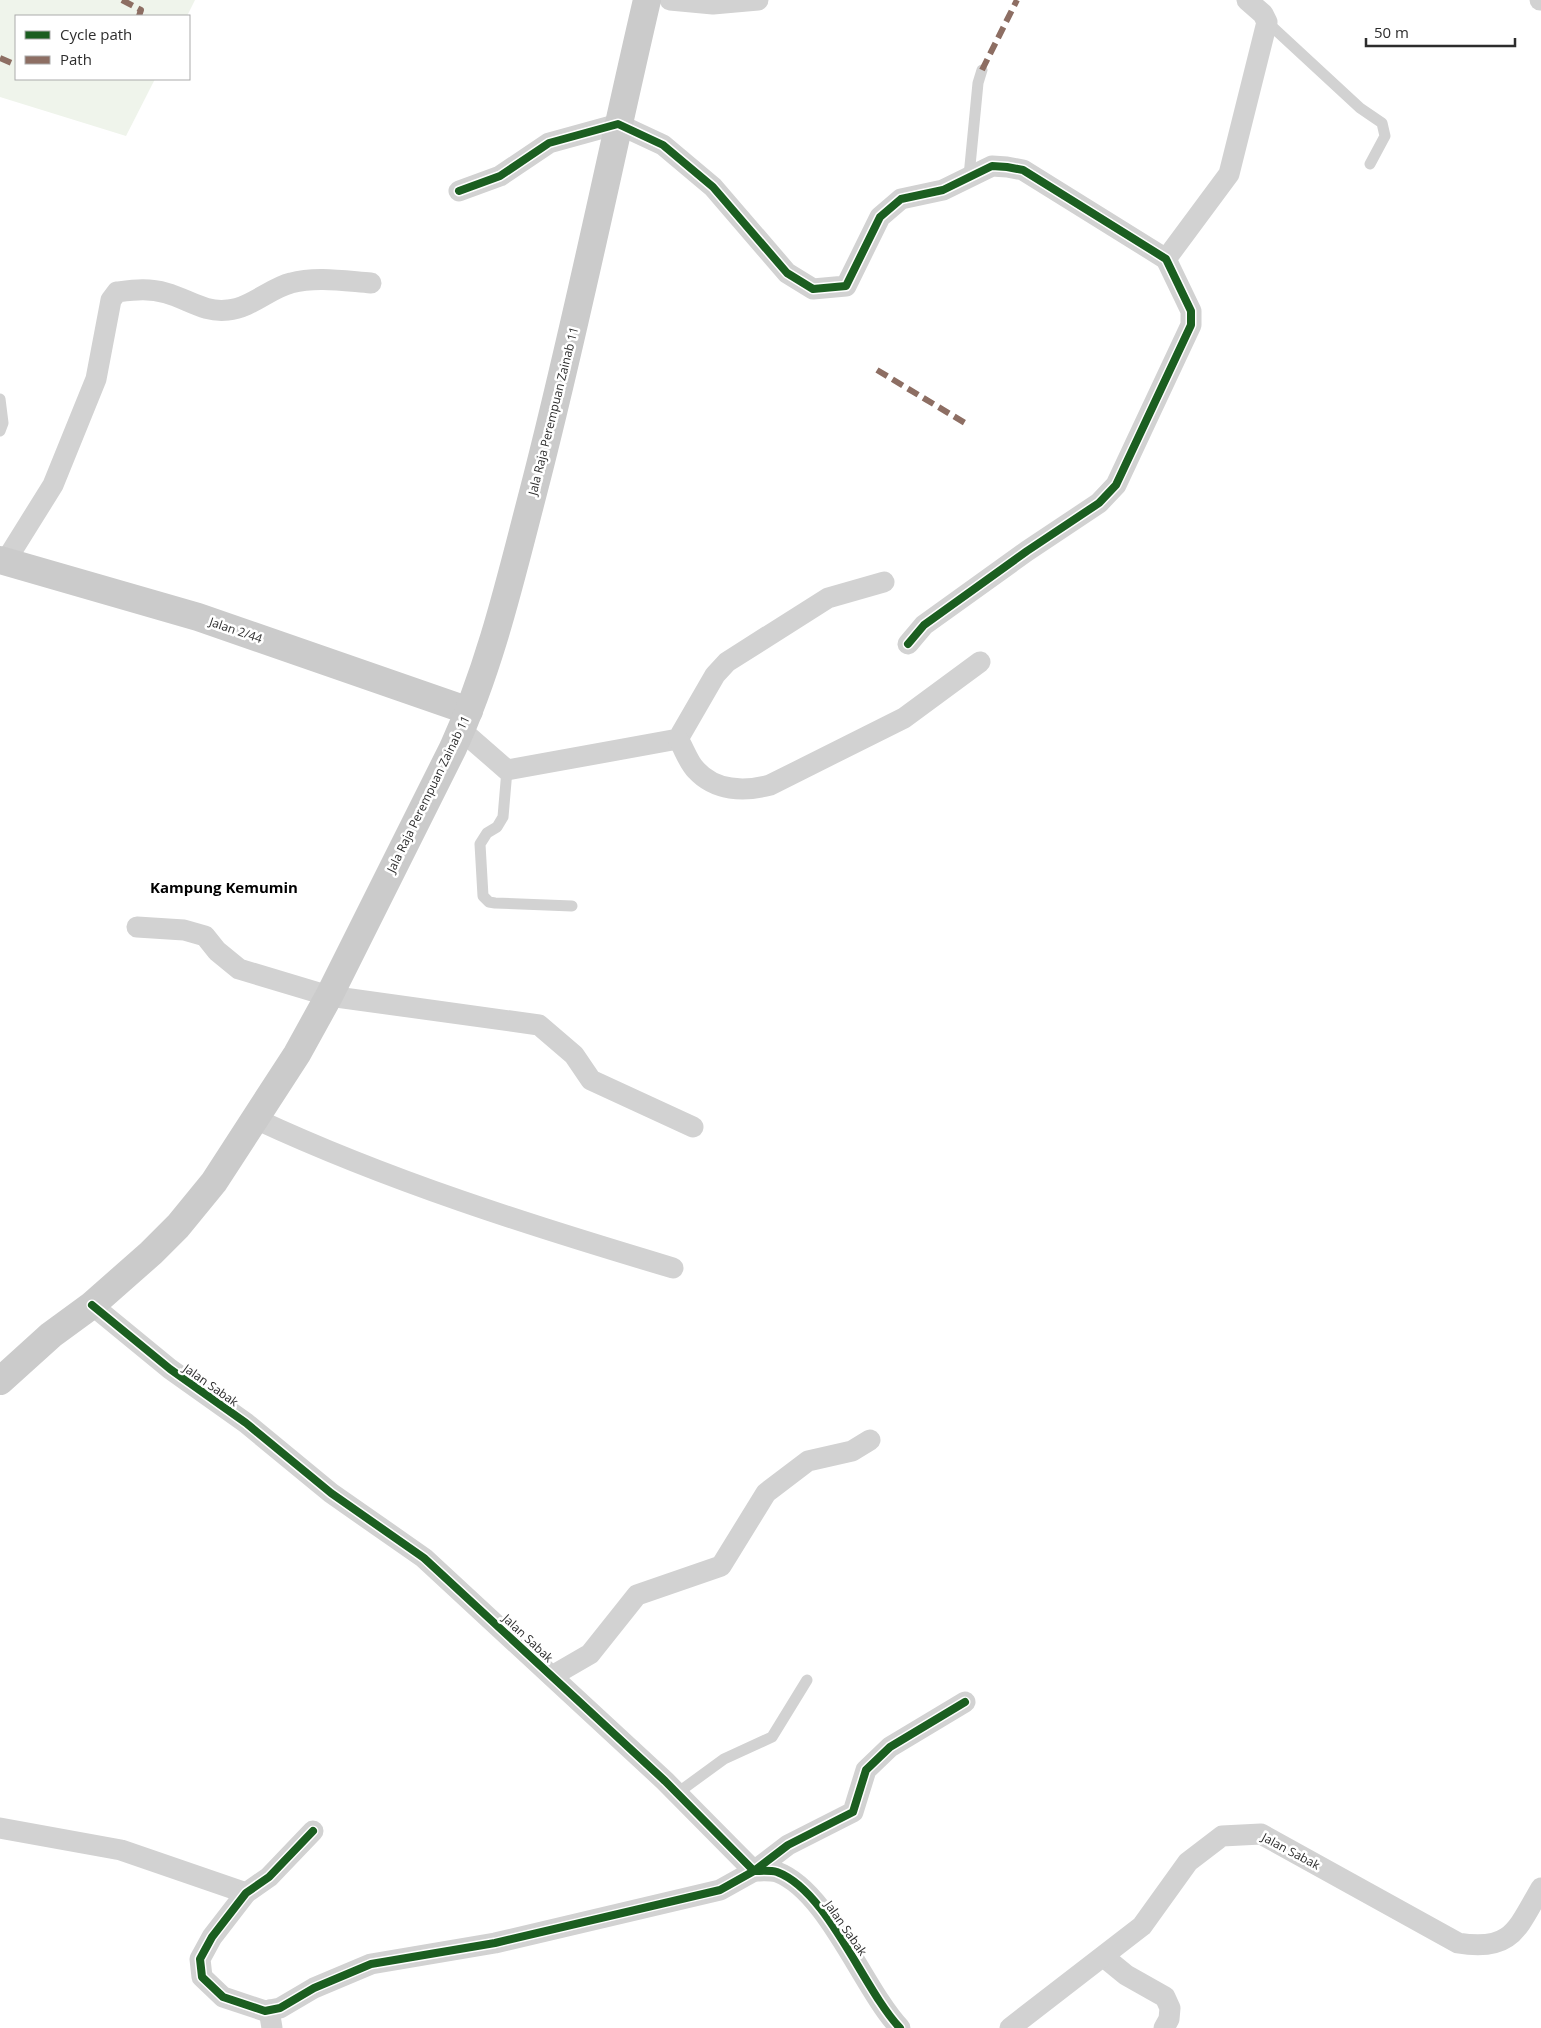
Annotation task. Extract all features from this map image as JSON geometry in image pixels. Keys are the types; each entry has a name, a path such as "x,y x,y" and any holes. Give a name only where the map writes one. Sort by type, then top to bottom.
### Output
{"main road":[{"name":"Jala Raja Perempuan Zainab 11","path":"0,1380 51,1335 92,1305 151,1253 178,1226 214,1182 297,1054 329,996 465,721 493,643 564,370 647,0"},
{"name":"Jalan 2/44","path":"2,561 198,617 465,721"}],"street":[{"path":"670,0 713,4 758,0"},
{"path":"1166,259 1229,174 1267,22 1263,14 1247,0"},
{"path":"459,191 500,176 550,143 618,124 663,145 713,187 787,273 813,289 846,286 880,217 901,199 943,190 992,166 1023,170 1166,259 1191,311 1191,326 1116,485 1099,503 1027,551 924,625 908,644"},
{"path":"2,561 53,485 96,379 111,300 117,292 142,289 166,293 206,309 230,310 254,301 290,283 318,280 371,283"},
{"path":"465,721 507,770 678,739 715,675 727,662 828,598 884,582"},
{"path":"678,739 695,770 707,780 725,788 750,791 770,785 904,718 980,662"},
{"path":"137,927 184,930 205,936 217,951 239,970 329,996 539,1025 574,1055 591,1080 693,1127"},
{"path":"256,1119 304,1141 434,1190 557,1234 672,1268"},
{"name":"Jalan Sabak","path":"92,1305 170,1369 246,1423 331,1493 424,1558 552,1676 754,1871 775,1871 791,1879 810,1897 839,1936 900,2028"},
{"path":"552,1676 590,1654 637,1595 721,1566 766,1493 808,1461 852,1451 870,1440"},
{"path":"313,1831 268,1877 246,1894 208,1944 200,1959 202,1977 223,1997 270,2019 280,2008 314,1988 371,1964 495,1943 720,1890 754,1871 788,1846 854,1812 866,1770 890,1746 965,1702"},
{"path":"0,1828 121,1850 246,1894"},
{"name":"Jalan Sabak","path":"1010,2028 1142,1926 1188,1862 1222,1836 1261,1834 1458,1943 1479,1946 1495,1944 1512,1934 1541,1888"},
{"path":"1104,1957 1126,1975 1165,1997 1170,2008 1169,2019 1164,2028"}],"lane":[{"path":"1267,22 1360,108 1382,123 1384,130 1383,143 1370,164"},
{"path":"969,176 978,83 982,70"},
{"path":"0,400 3,423 0,431"},
{"path":"507,770 503,817 497,827 487,833 480,844 483,896 485,900 494,903 572,906"},
{"path":"676,1794 724,1759 772,1737 807,1680"}],"shaded area":[{"path":"0,0 195,0 188,15 15,15 15,80 154,80 126,136 0,97"}],"marked path":[{"path":"122,0 141,10 139,15"},
{"path":"982,70 1017,0"},
{"path":"0,58 15,65"},
{"path":"877,370 965,423"}],"cycle path":[{"path":"459,191 500,176 549,143 618,124 663,145 713,187 787,273 813,289 846,286 880,217 901,199 943,190 992,166 1023,170 1166,259 1191,311 1191,325 1116,485 1099,503 1027,551 924,625 908,644"},
{"path":"92,1305 170,1369 246,1423 331,1493 424,1558 665,1781 754,1871 777,1872 795,1883 813,1899 844,1942 886,2011 900,2028"},
{"path":"313,1831 269,1877 246,1893 212,1937 200,1959 202,1977 223,1997 265,2011 280,2008 314,1988 371,1964 495,1943 720,1890 754,1871 788,1845 853,1812 866,1770 890,1747 965,1702"}],"district":[{"name":"Kampung Kemumin","path":"224,887"}]}
